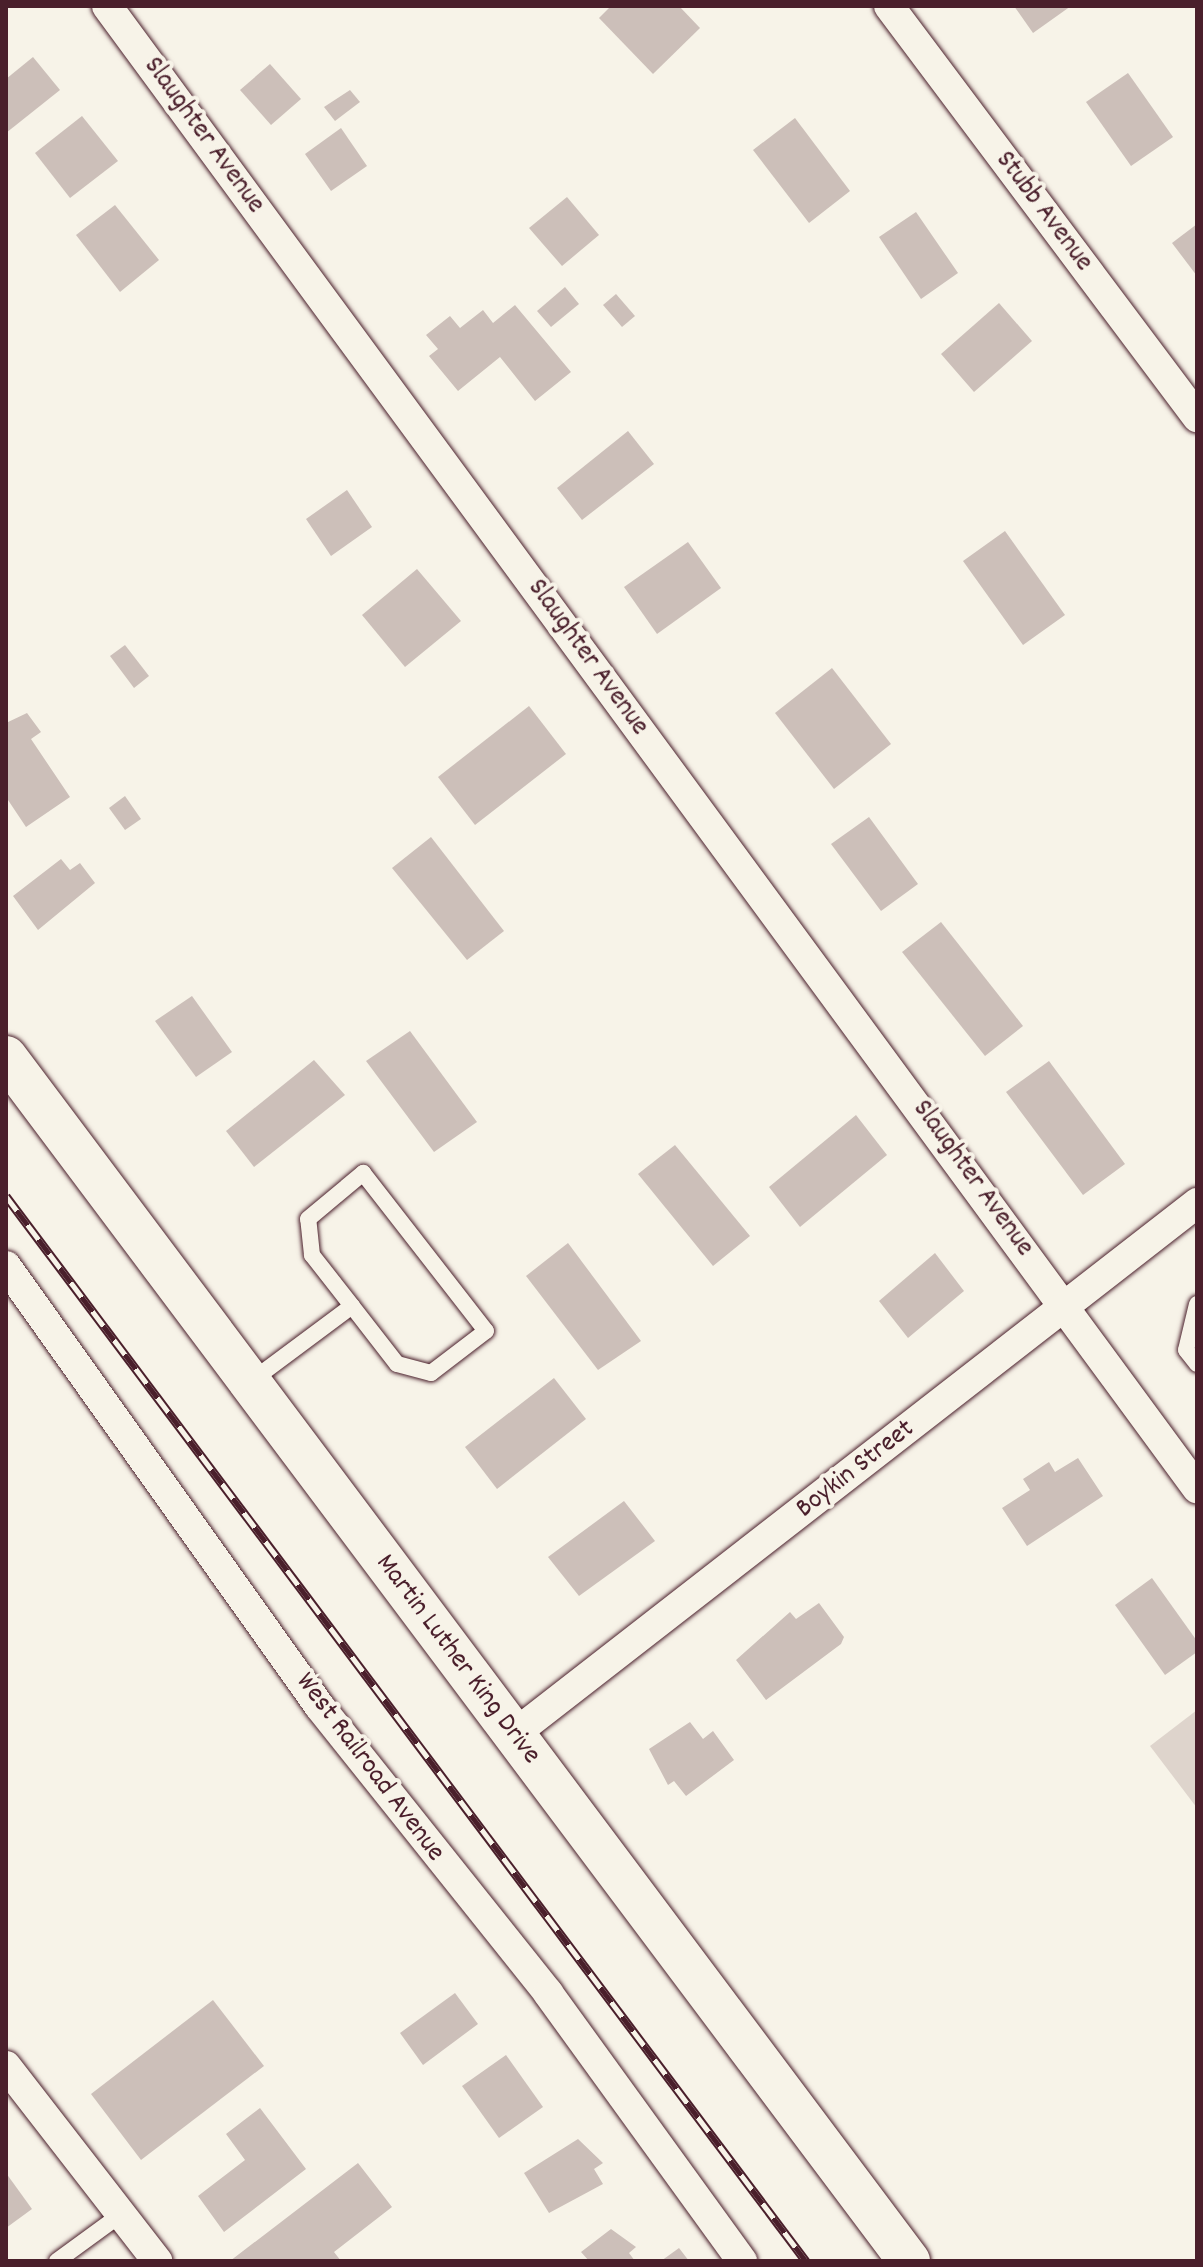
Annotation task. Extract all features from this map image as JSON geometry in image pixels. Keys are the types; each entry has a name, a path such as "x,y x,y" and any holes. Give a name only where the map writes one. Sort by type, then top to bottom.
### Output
{"main road":[{"name":"Martin Luther King Drive","path":"6,1057 909,2261"}],"street":[{"name":"Slaughter Avenue","path":"107,6 1069,1309 1197,1488"},
{"name":"Stubb Avenue","path":"889,6 1197,417"},
{"name":"Boykin Street","path":"513,1735 1069,1309 1197,1203"},
{"name":"West Railroad Avenue","path":"6,1266 320,1707 567,2017 742,2261"},
{"path":"6,2066 157,2261"}],"lane":[{"path":"363,1173 486,1331 431,1373 397,1364 352,1306 312,1255 308,1219 363,1173"},
{"path":"1197,1304 1186,1350 1197,1364"},
{"path":"249,1383 352,1306"},
{"path":"57,2261 120,2215"}],"shaded area":[{"path":"1197,1710 1197,1808 1150,1746"}],"building":[{"path":"611,6 679,6 700,28 653,74 599,18"},
{"path":"1014,6 1071,6 1033,33"},
{"path":"33,57 60,90 6,133 6,79"},
{"path":"270,64 301,99 271,125 240,90"},
{"path":"1128,73 1173,137 1131,166 1086,102"},
{"path":"350,90 360,102 335,121 324,107"},
{"path":"82,116 118,161 70,198 35,153"},
{"path":"795,118 850,191 809,223 753,150"},
{"path":"341,128 367,166 331,191 305,154"},
{"path":"567,197 599,235 562,266 529,228"},
{"path":"115,205 159,260 120,292 76,235"},
{"path":"916,212 958,273 921,299 879,237"},
{"path":"1197,224 1197,276 1172,243"},
{"path":"565,287 579,304 551,327 537,311"},
{"path":"616,294 635,316 622,327 603,305"},
{"path":"999,303 1032,341 974,392 941,354"},
{"path":"515,305 571,372 535,401 500,357 458,391 429,356 438,349 426,335 450,316 460,328 483,310 493,323"},
{"path":"628,431 654,464 582,520 557,488"},
{"path":"347,490 372,527 331,556 306,519"},
{"path":"1005,531 1065,615 1023,645 963,561"},
{"path":"688,542 721,588 657,634 624,587"},
{"path":"417,569 461,621 405,667 362,615"},
{"path":"125,645 149,676 134,688 110,656"},
{"path":"832,668 891,744 834,789 775,713"},
{"path":"529,706 566,754 475,825 438,777"},
{"path":"27,713 41,732 31,739 70,797 26,827 6,797 6,723"},
{"path":"125,796 141,819 125,830 109,808"},
{"path":"869,817 918,884 881,911 831,844"},
{"path":"431,837 504,931 467,960 392,868"},
{"path":"61,859 70,870 80,863 95,883 38,930 13,896"},
{"path":"941,922 1023,1026 985,1056 902,952"},
{"path":"192,996 232,1052 196,1077 155,1021"},
{"path":"410,1031 477,1122 434,1152 366,1061"},
{"path":"314,1060 345,1095 254,1167 226,1131"},
{"path":"1049,1061 1125,1164 1083,1195 1006,1092"},
{"path":"856,1115 887,1155 800,1227 769,1187"},
{"path":"675,1145 750,1236 713,1266 638,1174"},
{"path":"568,1243 641,1341 598,1370 526,1276"},
{"path":"935,1253 964,1291 908,1338 879,1301"},
{"path":"554,1378 586,1419 497,1489 465,1447"},
{"path":"1078,1458 1103,1496 1027,1546 1002,1508 1030,1490 1023,1479 1049,1462 1055,1472"},
{"path":"624,1501 655,1541 579,1596 548,1557"},
{"path":"1152,1578 1197,1641 1197,1652 1165,1675 1115,1605"},
{"path":"819,1603 844,1637 841,1644 766,1700 736,1660 790,1612 796,1619"},
{"path":"690,1722 703,1739 713,1731 734,1760 686,1796 674,1781 668,1785 649,1749"},
{"path":"455,1993 478,2024 423,2065 400,2033"},
{"path":"213,2000 264,2066 141,2160 91,2094"},
{"path":"506,2055 543,2107 499,2138 462,2086"},
{"path":"260,2108 306,2169 224,2232 198,2196 245,2160 226,2134"},
{"path":"578,2139 603,2163 594,2169 603,2184 549,2213 524,2173"},
{"path":"358,2163 392,2207 334,2252 341,2261 230,2261"},
{"path":"6,2173 32,2209 6,2228"},
{"path":"611,2229 636,2247 629,2253 635,2261 589,2261 581,2252"},
{"path":"679,2248 689,2261 661,2261"}],"railway":[{"path":"6,1196 806,2261"}]}
